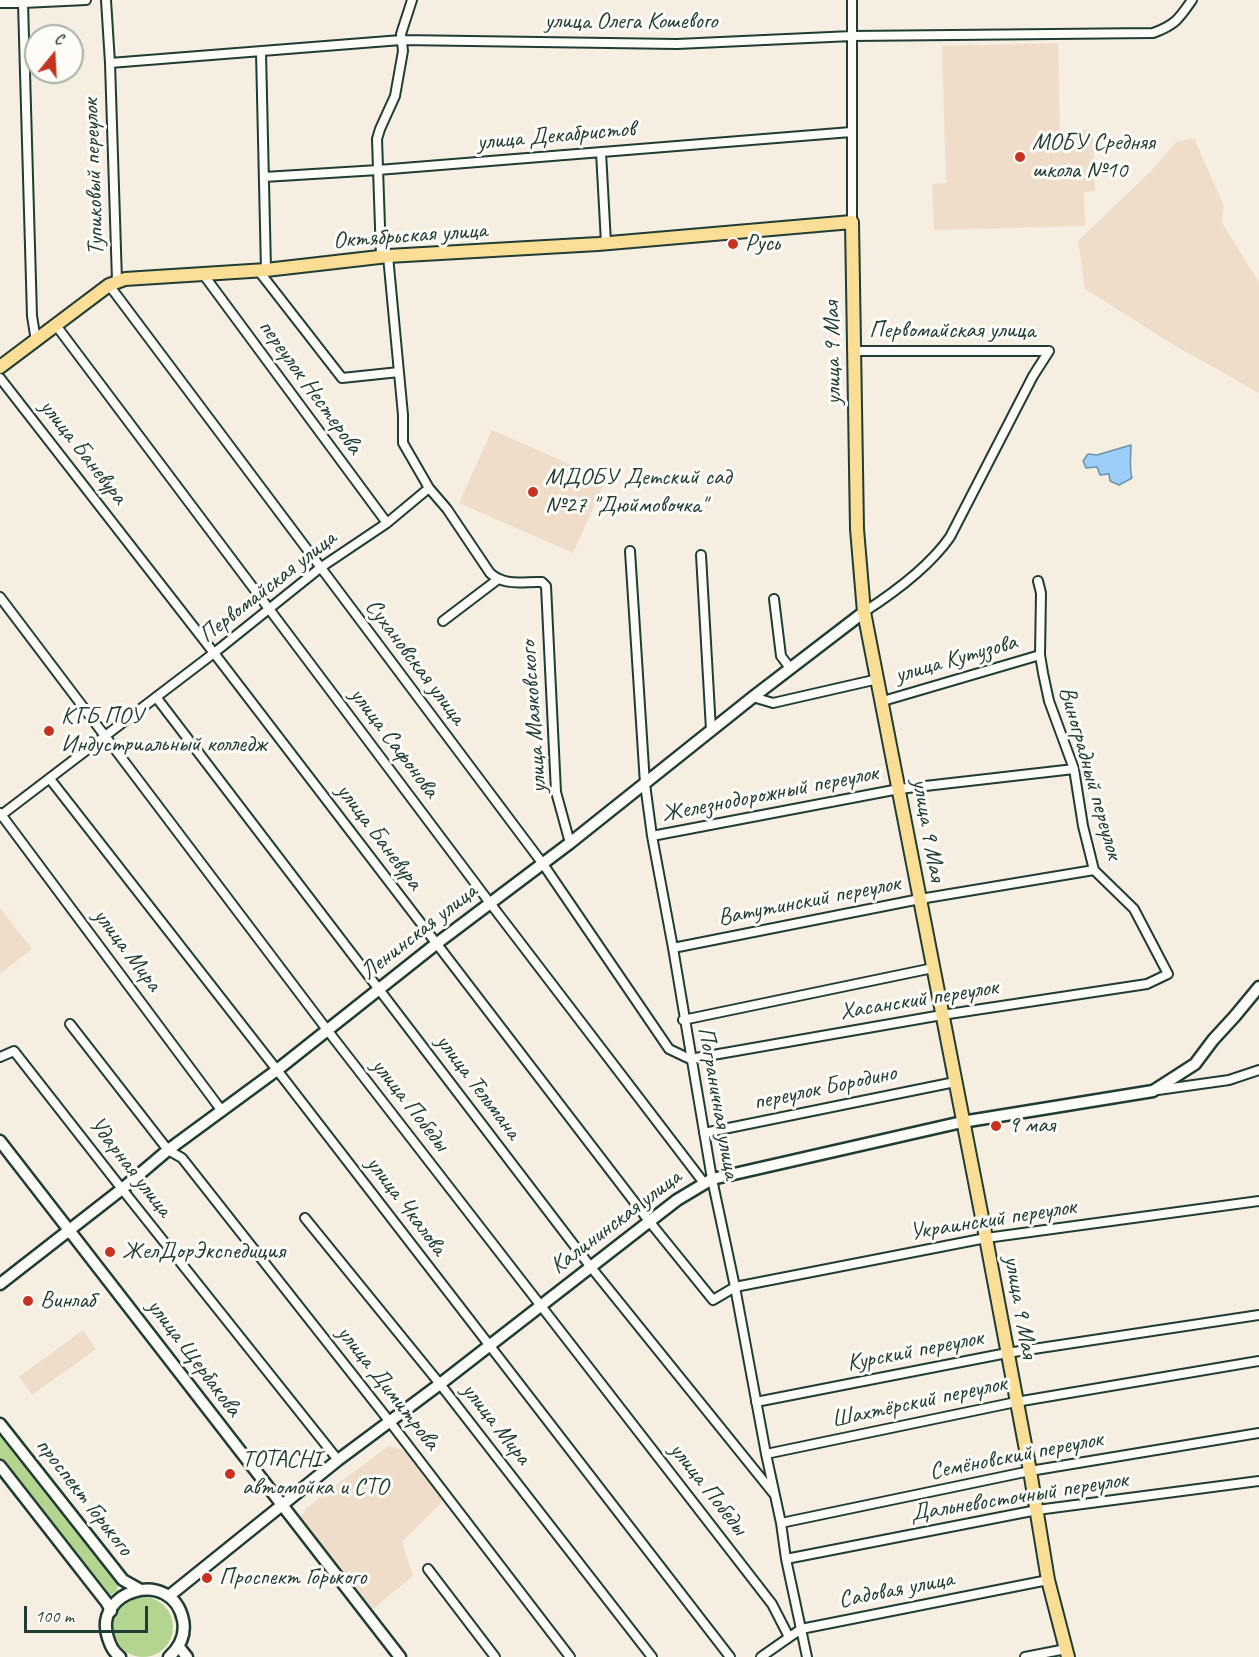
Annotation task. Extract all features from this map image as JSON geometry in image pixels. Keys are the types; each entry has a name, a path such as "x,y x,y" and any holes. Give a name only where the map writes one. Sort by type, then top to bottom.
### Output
{"main road":[{"name":"Октябрьская улица","path":"0,367 113,283 125,279 262,270 384,256 606,243 852,222"},
{"name":"улица 9 Мая","path":"852,222 856,529 864,612 986,1238 1048,1580 1067,1653"},
{"name":"Ленинская улица","path":"0,1284 122,1189 168,1150 328,1031 436,944 543,864 864,612"},
{"name":"Калининская улица","path":"169,1596 338,1460 677,1200 708,1181 962,1122 1154,1090 1195,1064 1213,1040 1257,995"},
{"name":"улица Щербакова","path":"0,1141 400,1657"},
{"name":"проспект Горького","path":"0,1424 123,1580 139,1589 152,1590 169,1596"},
{"name":"проспект Горького","path":"0,1466 111,1611"},
{"name":"проспект Горького","path":"111,1611 116,1602 126,1594 139,1589"},
{"path":"169,1596 183,1619 179,1647 169,1657"},
{"path":"111,1611 106,1622 112,1655"},
{"path":"179,1647 187,1657"}],"street":[{"path":"0,3 86,0"},
{"name":"Тупиковый переулок","path":"106,0 110,63 113,283"},
{"path":"412,0 402,28 403,51 395,96 378,134 384,256 399,372 403,443 429,488 447,509 497,580 443,621"},
{"name":"улица 9 Мая","path":"852,0 852,222"},
{"name":"улица Олега Кошевого","path":"110,63 402,40 677,44 852,36 1153,33 1178,21 1192,0"},
{"path":"23,3 31,304 36,340"},
{"path":"261,52 264,177 262,270 342,378 399,372"},
{"name":"улица Декабристов","path":"264,177 851,132"},
{"path":"601,152 606,243"},
{"name":"переулок Нестерова","path":"203,274 387,523"},
{"name":"Сухановская улица","path":"113,283 320,568 543,864 669,1049 690,1059"},
{"name":"улица Сафонова","path":"55,324 490,903 708,1181"},
{"name":"Первомайская улица","path":"855,351 1049,351 1033,376 950,537 941,549 909,578 864,612"},
{"name":"улица Баневура","path":"0,378 713,1300 735,1287"},
{"name":"Первомайская улица","path":"0,814 214,653 320,568 387,523 429,488"},
{"name":"Пограничная улица","path":"630,551 645,784 652,836 704,1133 708,1181 735,1287 807,1657"},
{"path":"701,555 711,730"},
{"name":"улица Маяковского","path":"497,580 516,583 542,582 546,586 556,792 570,843"},
{"name":"Виноградный переулок","path":"1038,580 1041,593 1040,655 1049,701 1074,769 1083,826 1094,870 1134,909 1168,974 1154,980"},
{"name":"улица Победы","path":"0,597 328,1031 772,1604 789,1637"},
{"path":"774,599 781,656 790,668"},
{"name":"улица Кутузова","path":"883,701 1040,655"},
{"name":"улица Кутузова","path":"753,697 773,703 878,679"},
{"name":"улица Тельмана","path":"156,697 590,1266 775,1495"},
{"name":"Железнодорожный переулок","path":"652,836 899,789 1074,769"},
{"name":"улица Чкалова","path":"50,778 730,1657"},
{"name":"улица Мира","path":"0,814 222,1111"},
{"name":"Ватутинский переулок","path":"673,948 920,899 1094,870"},
{"path":"684,1020 933,968"},
{"name":"Хасанский переулок","path":"690,1059 942,1015 1147,984 1154,980"},
{"name":"улица Димитрова","path":"70,1024 168,1150 182,1158 390,1422 570,1657"},
{"name":"Ударная улица","path":"0,1057 14,1051 338,1460"},
{"path":"1154,1090 1229,1080 1259,1070"},
{"name":"переулок Бородино","path":"704,1133 955,1082"},
{"name":"Украинский переулок","path":"735,1287 986,1238 1259,1201"},
{"name":"улица Мира","path":"306,1218 440,1384 652,1657"},
{"name":"Курский переулок","path":"756,1402 1006,1353 1259,1316"},
{"name":"Шахтёрский переулок","path":"766,1454 1016,1402 1259,1361"},
{"name":"Семёновский переулок","path":"781,1523 1030,1471 1259,1433"},
{"name":"Дальневосточный переулок","path":"786,1558 1036,1510 1259,1481"},
{"path":"428,1569 495,1657"},
{"name":"Садовая улица","path":"760,1657 801,1629 1048,1580"},
{"path":"1025,1657 1067,1653"}],"shaded area":[{"name":"МОБУ Средняя школа №10","path":"1058,43 1060,131 1093,130 1095,191 1084,192 1085,226 934,230 932,184 946,183 942,46"},
{"path":"1194,138 1224,206 1222,223 1259,282 1259,393 1174,345 1085,289 1078,241 1151,171 1176,142"},
{"name":"МДОБУ Детский сад №27 \"Дюймовочка\"","path":"492,430 606,480 573,553 459,503"},
{"path":"0,908 32,949 0,974"},
{"path":"83,1330 96,1349 32,1395 19,1377"},
{"path":"389,1446 406,1451 445,1499 402,1542 413,1576 373,1609 301,1518 307,1508 324,1494"}],"green space":[{"path":"0,1433 118,1583 117,1591 111,1595 104,1592 0,1459"},
{"path":"143,1597 155,1599 168,1610 173,1627 171,1639 160,1652 143,1657 131,1655 118,1644 113,1627 115,1615 126,1602"}],"water":[{"path":"1131,445 1132,478 1119,485 1110,481 1109,474 1100,475 1097,467 1086,468 1083,461 1088,454 1097,455"}],"place":[{"name":"МОБУ Средняя школа №10","path":"1020,157"},
{"name":"Русь","path":"733,244"},
{"name":"МДОБУ Детский сад №27 \"Дюймовочка\"","path":"533,492"},
{"name":"КГБ ПОУ Индустриальный колледж","path":"49,731"},
{"name":"9 мая","path":"996,1126"},
{"name":"ЖелДорЭкспедиция","path":"110,1252"},
{"name":"Винлаб","path":"28,1301"},
{"name":"TOTACHI автомойка и СТО","path":"230,1474"},
{"name":"Проспект Горького","path":"207,1578"}]}
